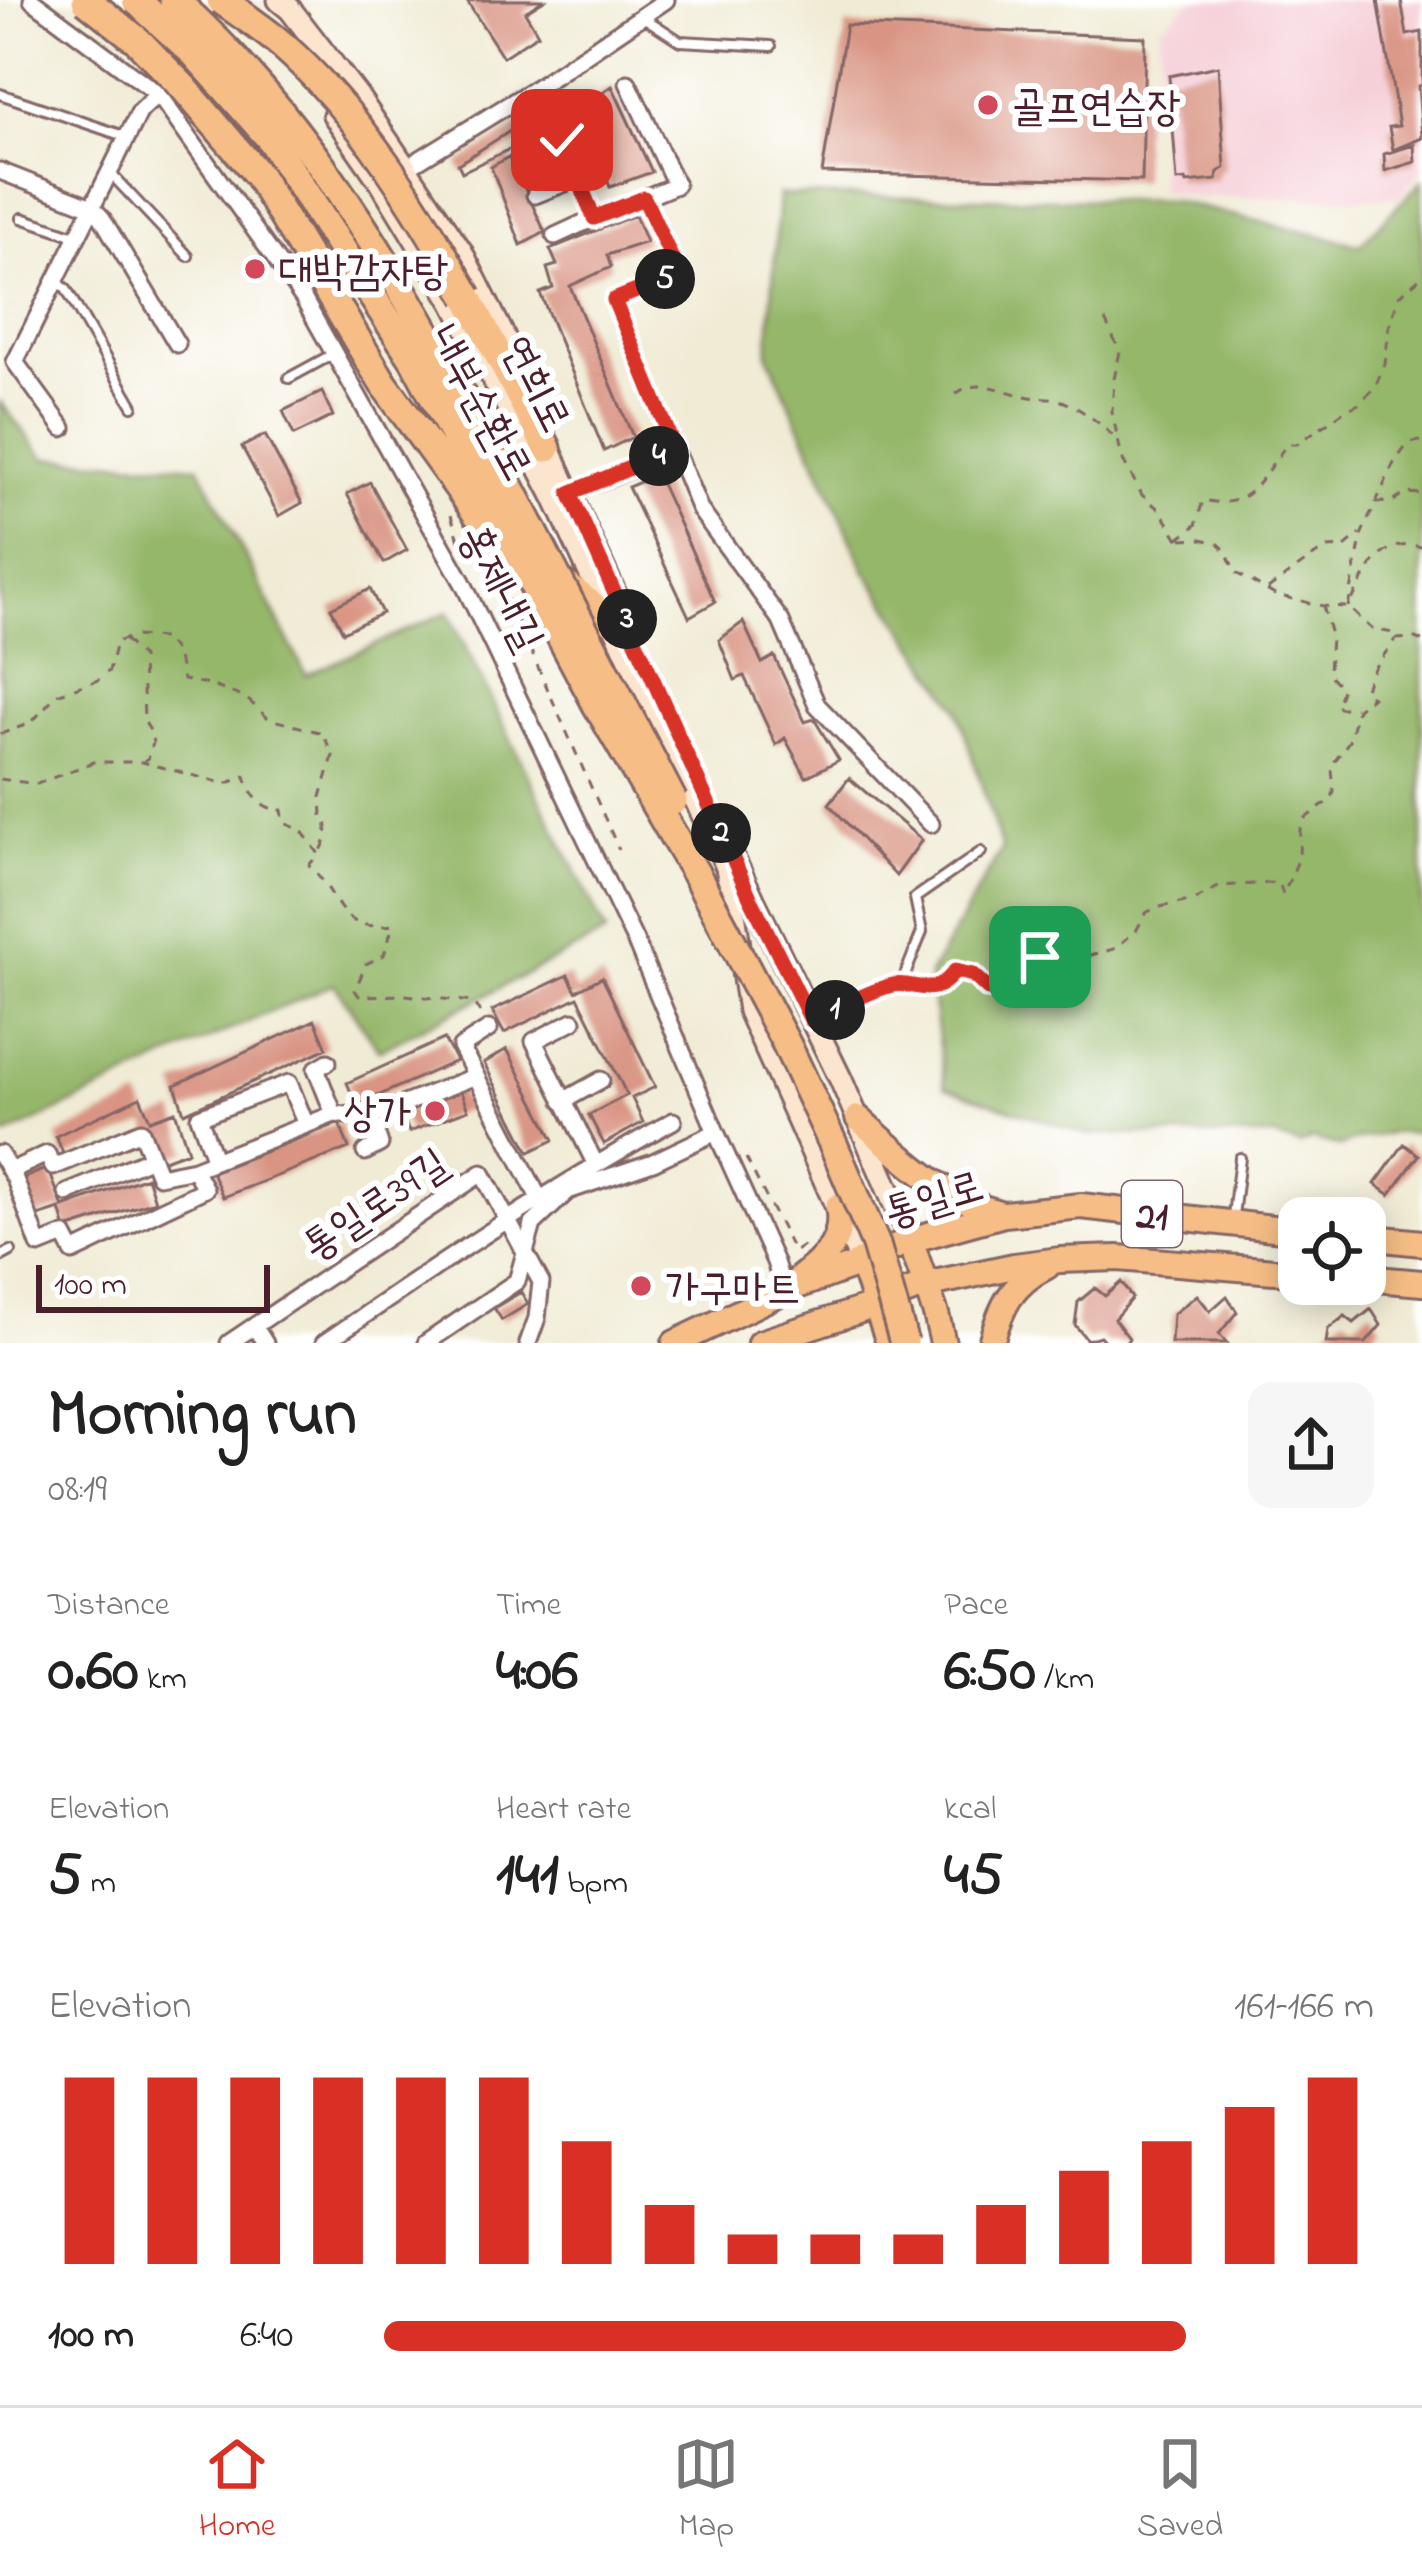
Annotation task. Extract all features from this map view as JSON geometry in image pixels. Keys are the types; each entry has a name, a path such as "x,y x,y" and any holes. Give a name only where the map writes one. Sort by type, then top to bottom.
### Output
{"highway":[{"path":"86,0 153,56 259,176 383,382 487,527 612,621"},
{"name":"내부순환로","path":"136,0 195,54 268,136 414,360 787,1045 875,1245 904,1343"},
{"name":"내부순환로","path":"173,0 249,74 335,184 450,372 703,861 802,1037 883,1219 922,1343"},
{"path":"221,0 280,43 325,87 415,204 547,448"}],"main road":[{"name":"연희로","path":"246,0 270,21 382,184 562,495"},
{"name":"연희로","path":"285,4 358,97 461,250 518,366 612,621 727,868 749,1011 838,1206 889,1343"},
{"path":"562,495 858,1118 910,1240 943,1343"},
{"path":"858,1118 924,1177 972,1206 1004,1214"},
{"path":"784,1291 831,1250 840,1226 838,1206"},
{"name":"통일로","path":"675,1343 784,1291 910,1240 1004,1214 1081,1206 1278,1229"},
{"path":"1386,1239 1422,1243"},
{"name":"통일로","path":"760,1343 925,1285 1014,1266 1118,1258 1278,1271"},
{"path":"991,1343 1002,1305 1038,1271 1060,1260"},
{"path":"1386,1280 1422,1283"}],"street":[{"name":"홍제내길","path":"32,0 158,94 303,298 463,583 638,947 784,1291"},
{"path":"382,184 666,0"},
{"path":"554,236 676,184 628,83"},
{"path":"63,428 16,362 140,111 158,94"},
{"path":"519,160 562,140"},
{"path":"0,172 92,207 177,344"},
{"path":"535,195 578,178"},
{"path":"644,198 679,274 614,300 700,510 781,622 817,705 931,824"},
{"path":"562,495 675,449"},
{"path":"573,1021 534,1041 595,1163"},
{"path":"426,1343 518,1281 534,1211 460,1047 489,1029"},
{"path":"328,1062 316,1070 334,1114"},
{"path":"194,1169 205,1190 73,1252 64,1235 39,1245 3,1162 46,1154 52,1167 141,1131 159,1176 194,1169 334,1114 371,1117 476,1076"},
{"path":"563,1101 602,1080"},
{"path":"215,1161 199,1117 289,1083 306,1125"},
{"path":"365,1152 380,1144 371,1117"},
{"path":"534,1211 595,1163 673,1120"},
{"path":"324,1343 486,1232 568,1190 653,1162 716,1132"},
{"path":"67,1192 152,1158"},
{"name":"통일로39길","path":"229,1343 482,1173 525,1255"},
{"path":"525,1255 541,1282 537,1318 526,1342"},
{"path":"254,1326 265,1343"}],"lane":[{"path":"643,17 680,40 771,46"},
{"path":"539,86 578,178 601,215"},
{"path":"0,94 127,137"},
{"path":"110,172 188,256"},
{"path":"22,218 78,237"},
{"path":"56,281 66,289 133,406"},
{"path":"289,378 335,353"},
{"path":"811,1020 903,980 922,932 915,898 982,851"},
{"path":"1232,1224 1240,1158"},
{"path":"0,1257 11,1251"}],"path":[{"path":"1178,539 1196,525 1203,500 1221,504 1241,498 1263,481 1288,444 1297,444 1359,404 1376,387 1399,296 1422,276"},
{"path":"1105,320 1120,352 1112,412 1122,458 1142,495 1161,511 1178,539"},
{"path":"956,394 966,386 981,385 1024,397 1060,400 1100,423 1117,440"},
{"path":"1348,607 1361,533 1374,503 1405,448 1422,441"},
{"path":"1374,503 1394,501 1407,493 1422,494"},
{"path":"1268,589 1315,554 1345,547 1361,533"},
{"path":"480,538 619,850"},
{"path":"895,984 925,990 948,981 955,971 973,975 988,989 1003,984 1043,955 1068,961 1114,950 1136,931 1146,913 1195,900 1220,886 1274,883 1283,895 1299,858 1304,819 1331,800 1332,769 1348,741 1357,709 1372,697 1364,693 1365,684 1395,639 1393,633 1372,629 1348,607 1275,595 1236,572 1218,543 1178,539"},
{"path":"1348,607 1386,550 1398,544 1422,547"},
{"path":"1323,606 1331,635 1329,674 1342,689 1336,700 1339,707 1357,709"},
{"path":"0,734 31,723 57,694 98,680 109,671 116,642 134,636 164,638 177,654 183,680 247,698 269,719 323,733 333,756 321,797 326,840 309,865 326,882 349,921 368,928 393,925 384,955 366,964 355,990 359,996 473,1002 489,1029"},
{"path":"1395,639 1422,641"},
{"path":"125,640 142,657 144,721 153,743 142,762"},
{"path":"0,779 37,784 92,762 142,762 226,784 244,776 250,794 273,810 282,810 284,824 302,830 319,854"}],"shaded area":[{"path":"1191,0 1422,0 1422,170 1399,198 1197,197 1160,191 1160,28"}],"green space":[{"path":"1422,181 1422,1134 1381,1135 1341,1147 1312,1139 1300,1145 1270,1136 1085,1134 945,1087 929,975 1002,849 957,708 865,570 768,355 779,195 1172,201 1360,245"},
{"path":"0,402 45,458 199,466 306,675 448,612 606,933 379,1050 334,984 5,1136 0,1130"}],"building":[{"path":"544,0 525,12 538,34 503,57 468,3"},
{"path":"1378,0 1401,0 1407,35 1422,32 1422,85 1418,86 1422,138 1393,150 1389,127 1399,126"},
{"name":"골프연습장","path":"846,25 1145,37 1142,181 822,173"},
{"path":"1218,66 1225,168 1218,172 1217,180 1177,181 1169,76"},
{"path":"612,86 652,172 610,187 580,110"},
{"path":"532,117 539,135 462,172 458,164"},
{"path":"1414,145 1415,162 1385,171 1384,154"},
{"path":"510,156 545,232 521,245 491,167"},
{"path":"635,215 646,242 607,255 611,267 570,286 633,437 604,451 540,293 553,288 547,268 557,265 550,249"},
{"path":"322,392 333,416 294,435 283,411"},
{"path":"265,435 302,503 279,516 242,447"},
{"path":"657,475 715,602 689,617 628,487"},
{"path":"370,482 407,550 384,563 347,494"},
{"path":"370,589 382,613 343,632 331,608"},
{"path":"743,622 762,663 774,656 805,722 814,719 839,760 806,777 785,738 776,745 744,676 735,680 719,640"},
{"path":"849,778 922,840 896,876 829,804"},
{"path":"568,975 576,991 602,977 655,1087 632,1098 643,1122 604,1144 589,1115 627,1095 578,997 504,1033 492,1011"},
{"path":"315,1020 327,1048 184,1113 175,1085"},
{"path":"444,1039 456,1061 357,1105 347,1083"},
{"path":"507,1049 554,1140 529,1152 484,1063"},
{"name":"상가","path":"460,1090 468,1110 409,1132 401,1112"},
{"path":"140,1097 150,1120 175,1111 188,1151 161,1161 146,1124 65,1158 56,1136"},
{"path":"339,1123 349,1148 223,1197 212,1172"},
{"path":"1404,1144 1419,1155 1390,1195 1375,1184"},
{"path":"48,1168 63,1207 147,1177 155,1201 66,1229 60,1209 35,1217 21,1179"},
{"path":"1121,1282 1132,1298 1114,1319 1129,1338 1126,1343 1106,1343 1100,1336 1087,1340 1075,1325 1078,1302 1095,1288 1105,1296"},
{"path":"521,1292 528,1304 502,1320 494,1308"},
{"path":"1197,1295 1210,1311 1227,1296 1237,1312 1219,1334 1227,1343 1171,1343 1173,1314"},
{"path":"1371,1309 1381,1325 1366,1343 1326,1343 1328,1329 1345,1316 1354,1323"}],"place":[{"name":"골프연습장","path":"988,105"},
{"name":"대박감자탕","path":"255,269"},
{"name":"상가","path":"435,1111"},
{"name":"가구마트","path":"641,1286"}],"route":[{"path":"562,140 594,218 644,198 679,274 614,300 675,449 570,493 750,897 811,1020 895,984 925,990 948,981 955,971 973,975 988,989 1003,984 1040,957"}]}
